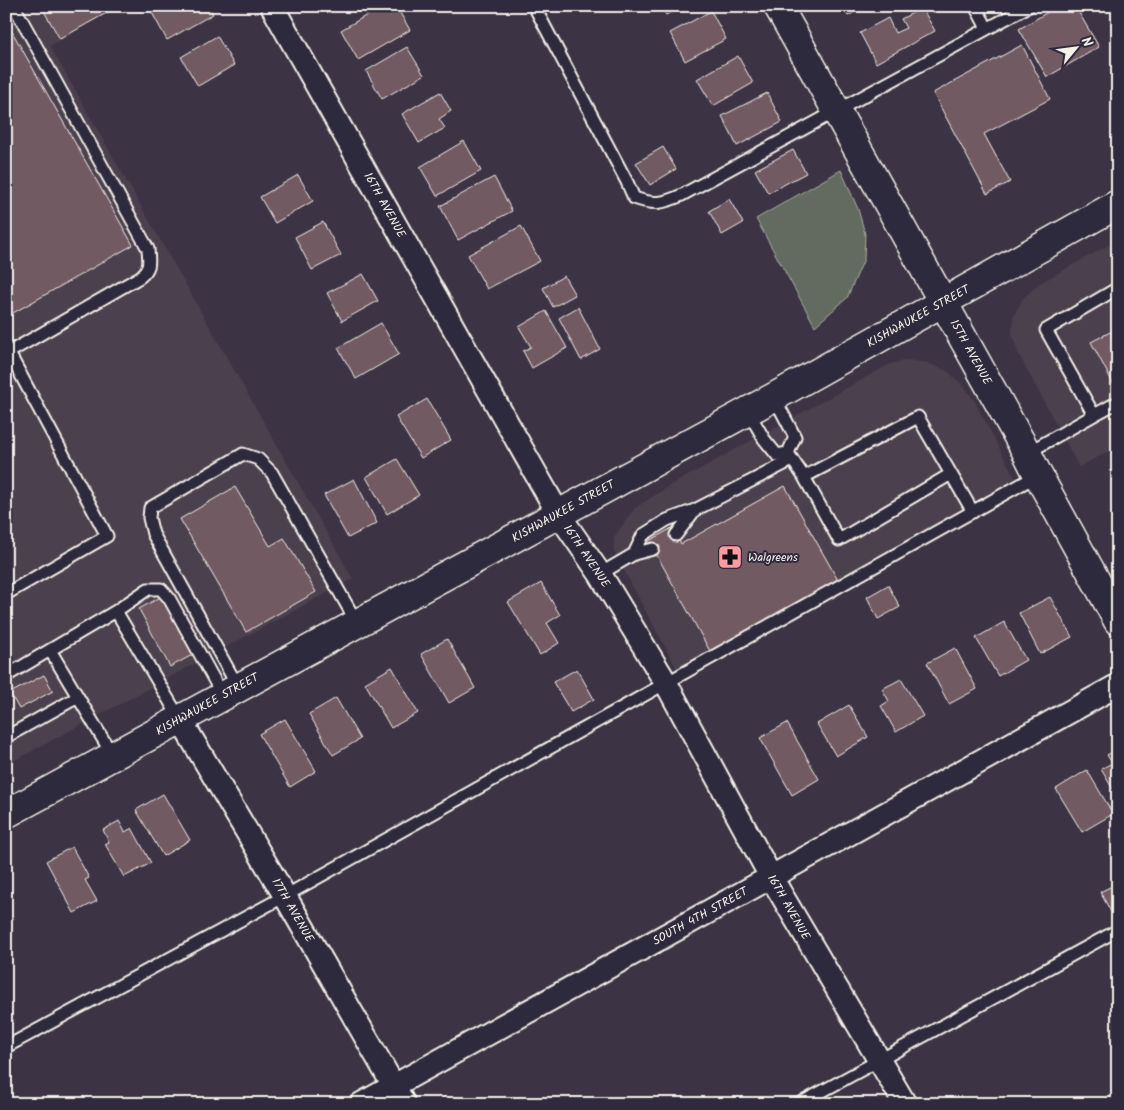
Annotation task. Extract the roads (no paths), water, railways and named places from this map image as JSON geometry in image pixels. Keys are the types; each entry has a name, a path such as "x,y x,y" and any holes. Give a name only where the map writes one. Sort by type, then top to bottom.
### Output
{"main road":[{"name":"15TH AVENUE","path":"778,6 1033,464 1118,621"},
{"name":"KISHWAUKEE STREET","path":"8,808 113,756 774,397 943,302 1113,210"}],"street":[{"name":"16TH AVENUE","path":"272,6 558,513 600,574 666,683 771,877 905,1104"},
{"name":"SOUTH 4TH STREET","path":"361,1104 399,1095 771,877 1118,684"},
{"name":"17TH AVENUE","path":"180,719 285,896 399,1095"}],"lane":[{"path":"6,594 107,536 7,353 140,277 147,271 150,262 148,249 14,6"},
{"path":"534,6 634,198 649,203 665,202 682,195 1029,6"},
{"path":"975,6 987,28"},
{"path":"1094,415 1046,330 1118,288"},
{"path":"634,554 643,535 667,520 695,510 790,457 795,438 774,397"},
{"path":"6,1047 285,896 973,512 1094,415 1118,402"},
{"path":"748,410 764,439 777,455 790,457 839,540 951,474"},
{"path":"804,478 918,417 973,512"},
{"path":"230,692 153,534 149,518 150,508 243,454 258,459 272,473 357,623"},
{"path":"676,535 695,510"},
{"path":"600,574 634,554 653,549"},
{"path":"6,676 116,611 148,589 161,589 169,598 230,692"},
{"path":"116,611 180,719"},
{"path":"50,650 113,756"},
{"path":"6,737 78,697"},
{"path":"799,1104 1118,930"}],"place":[{"name":"Walgreens","path":"730,557"}]}
